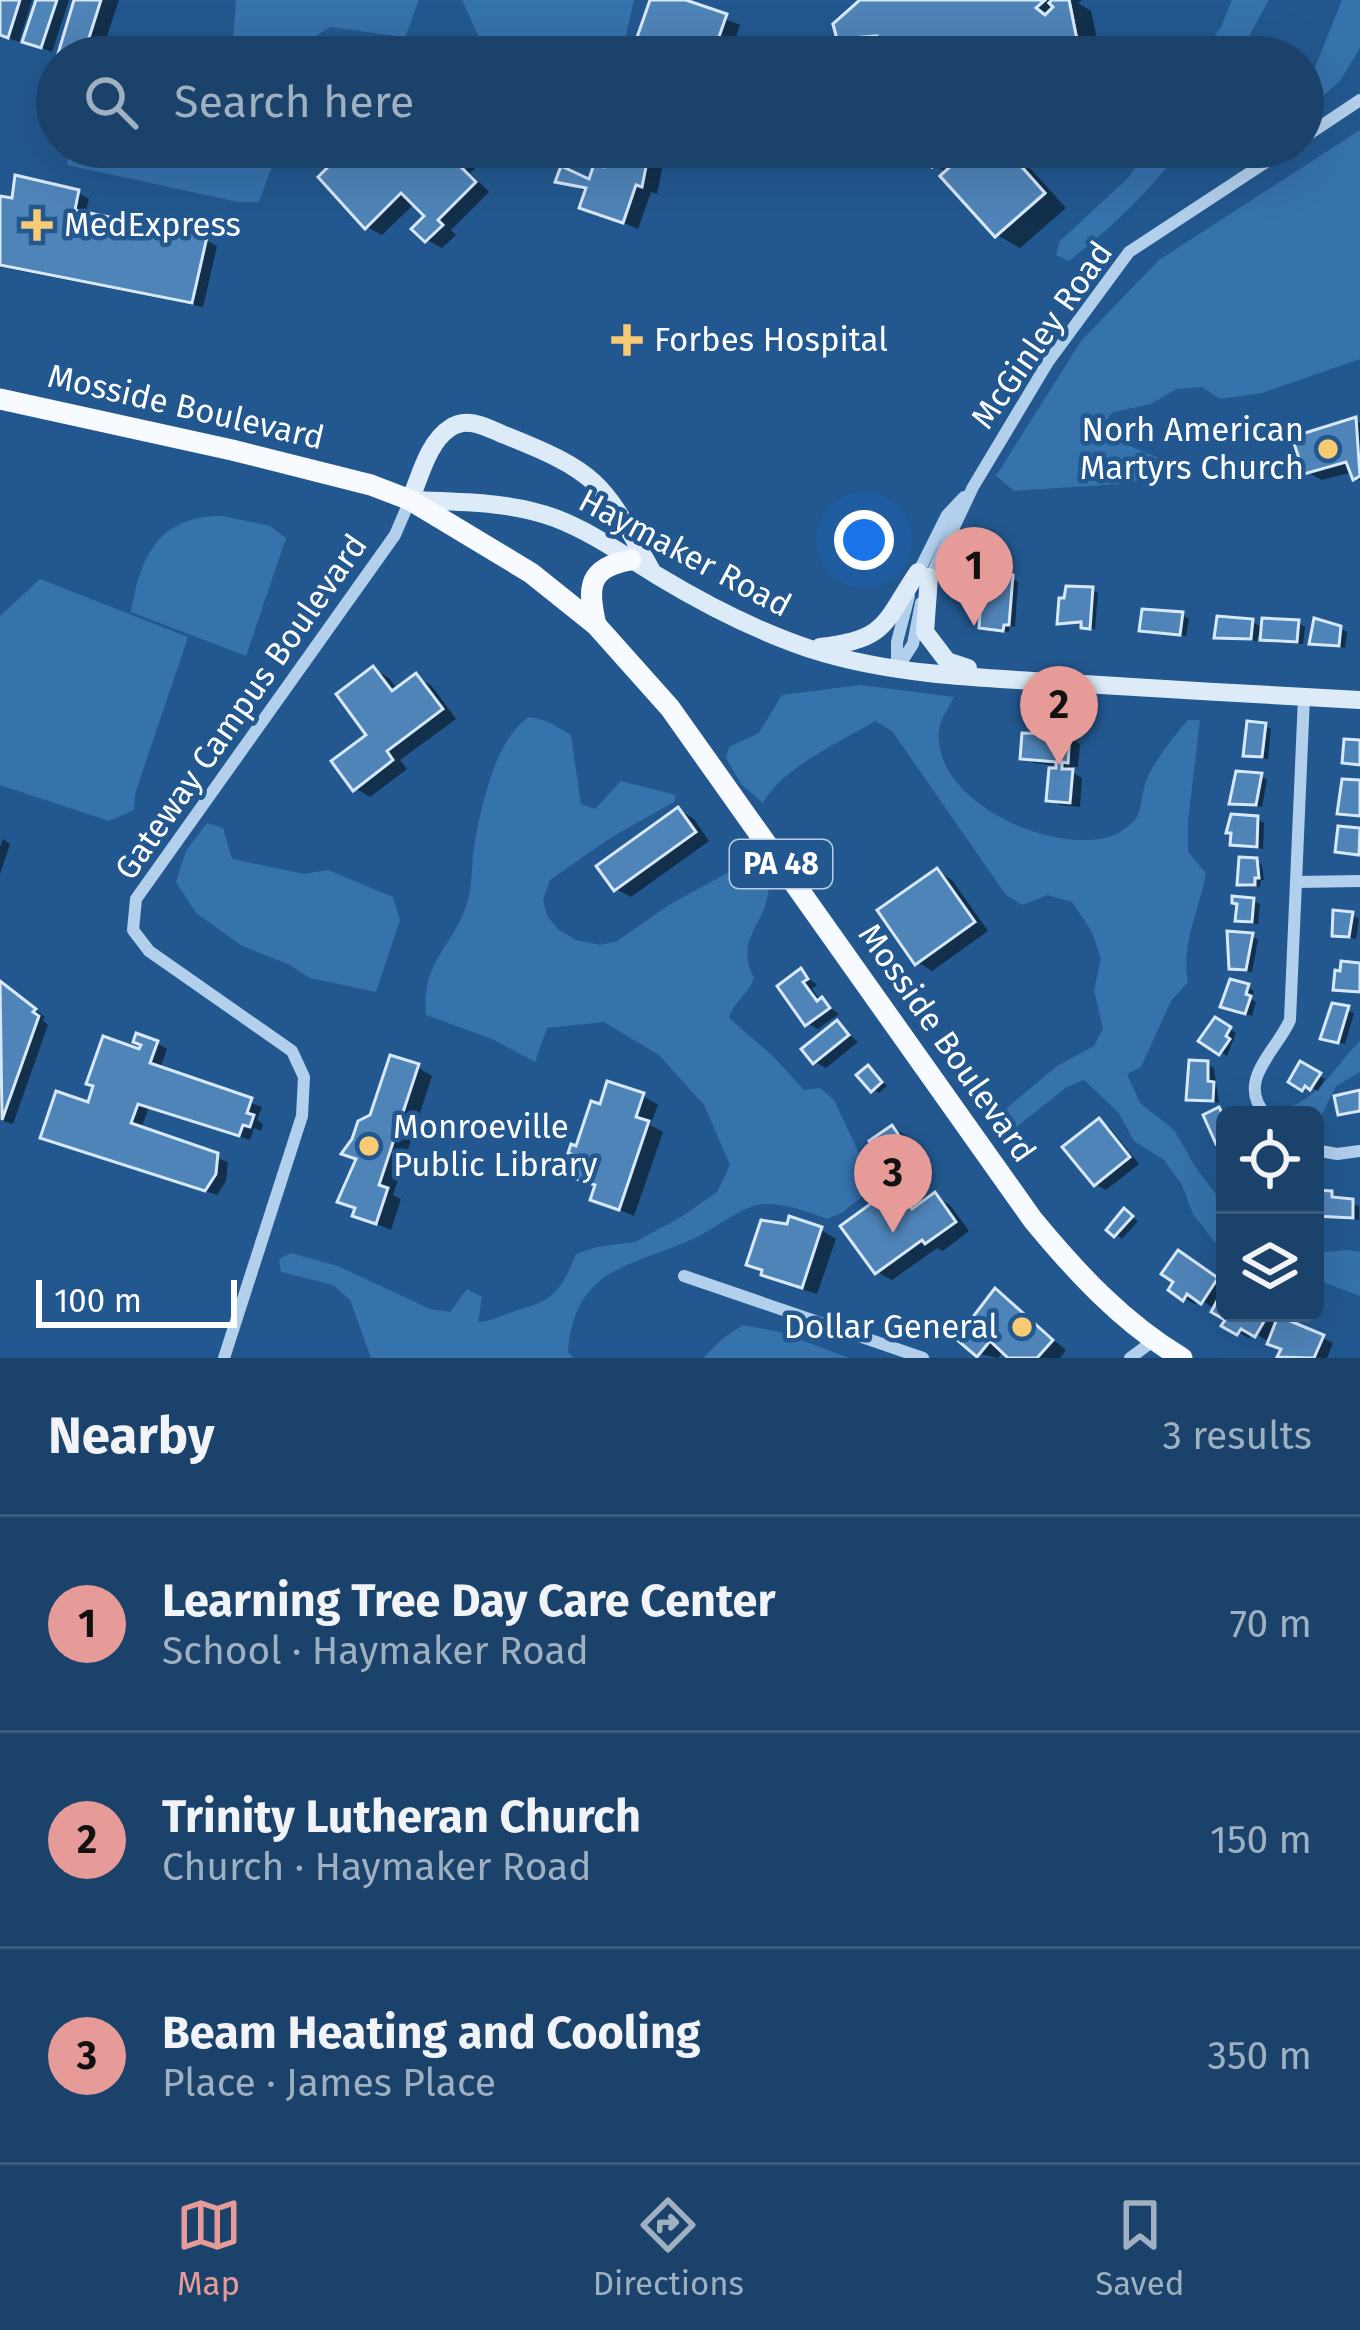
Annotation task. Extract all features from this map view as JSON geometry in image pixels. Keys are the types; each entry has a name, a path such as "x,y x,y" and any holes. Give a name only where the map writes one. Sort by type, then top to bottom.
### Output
{"main road":[{"name":"Mosside Boulevard","path":"0,399 315,470 410,500 531,573 596,625 670,708 1022,1207 1085,1281 1154,1341 1182,1358"},
{"path":"410,500 437,441 453,425 476,424 554,454 597,482 617,507 653,573"},
{"name":"Haymaker Road","path":"410,500 503,506 551,517 715,609 808,648 897,669 1360,700"},
{"path":"596,625 590,601 595,578 609,565 631,560"},
{"path":"808,648 858,641 883,627 924,574"},
{"path":"924,574 929,643 947,661 1001,679"}],"street":[{"path":"1324,124 1360,100"},
{"name":"McGinley Road","path":"897,669 914,644 924,574 1048,362 1130,252 1257,168"},
{"name":"Gateway Campus Boulevard","path":"224,1358 302,1116 304,1077 292,1052 149,950 133,930 136,899 395,535 410,500"},
{"path":"1260,1106 1253,1095 1253,1080 1289,1020 1304,697"},
{"path":"1297,882 1360,881"},
{"path":"1324,1152 1360,1151"},
{"path":"684,1276 922,1358"},
{"path":"1130,1358 1154,1341"}],"shaded area":[{"path":"236,0 419,0 405,36 330,27 316,36 233,36"},
{"path":"462,0 634,0 625,36 479,36"},
{"path":"1232,0 1269,0 1249,36 1214,36"},
{"path":"1342,0 1360,0 1360,48 1340,81 1324,95 1324,45"},
{"path":"1360,130 1360,359 1262,393 1220,399 1202,387 1177,389 1151,404 1113,412 1103,424 1105,436 1171,463 1174,475 1014,491 996,476 1081,341 1159,260 1301,168 1324,168 1324,153"},
{"path":"81,168 271,168 259,202 238,202"},
{"path":"1135,168 1165,168 1069,261 1056,255 1060,241"},
{"path":"223,516 270,526 286,538 246,656 131,612 140,573 157,542 183,523"},
{"path":"40,579 188,637 135,794 134,810 109,821 0,785 0,616"},
{"path":"861,685 954,697 939,730 942,756 955,781 1004,819 1064,839 1092,840 1131,824 1159,757 1188,720 1200,720 1188,852 1206,873 1189,940 1188,982 1171,1001 1141,1067 1127,1074 1140,1103 1174,1130 1216,1194 1216,1242 1193,1214 1182,1185 1164,1160 1134,1141 1118,1112 1084,1080 1067,1087 1010,1132 989,1123 1057,1066 1094,1046 1103,1029 1094,990 1101,959 1092,932 1072,902 1047,895 1023,905 1006,895 892,731 875,721 798,767 763,803 741,784 726,758 729,747 759,733 782,695"},
{"path":"529,717 571,735 581,804 595,809 621,781 676,795 674,802 550,880 543,899 547,916 576,940 600,945 617,941 669,905 747,862 769,879 764,908 747,950 754,978 729,1018 804,1090 820,1088 834,1100 858,1151 881,1181 828,1219 788,1206 756,1205 697,1237 612,1273 582,1301 568,1352 573,1358 371,1358 350,1300 333,1285 281,1272 279,1259 291,1253 338,1266 430,1309 450,1312 467,1289 482,1297 478,1322 488,1320 548,1298 560,1286 576,1254 635,1242 681,1217 717,1192 730,1165 704,1105 659,1055 604,1022 547,1028 535,1062 492,1039 426,1015 434,965 469,896 475,841 492,773 508,740"},
{"path":"207,823 223,828 232,859 304,874 328,870 393,897 400,920 376,992 310,978 242,946 196,913 176,882 186,851"},
{"path":"1360,1041 1360,1072 1336,1086 1324,1110 1324,1106 1292,1106 1320,1086"},
{"path":"1324,1252 1360,1252 1360,1296 1324,1282"},
{"path":"743,1325 780,1332 849,1358 703,1358"}],"building":[{"path":"0,0 20,0 8,38 0,35"},
{"path":"36,0 57,0 45,36 36,36 36,46 22,42"},
{"path":"74,0 101,0 90,36 63,36"},
{"path":"650,0 686,0 727,14 719,36 637,36"},
{"path":"860,0 1045,0 1036,8 1045,15 1053,7 1052,0 1069,0 1076,36 836,36 833,24"},
{"path":"860,0 1045,0 1036,8 1045,15 1053,7 1052,0 1069,0 1076,36 836,36 833,24"},
{"path":"327,168 462,168 476,182 438,220 443,225 425,242 411,229 424,216 401,193 365,229 318,177"},
{"path":"560,168 589,179 593,168 646,168 642,187 636,185 623,223 579,208 586,188 555,182"},
{"path":"949,168 1023,168 1045,193 995,237 940,176"},
{"path":"949,168 1023,168 1045,193 995,237 940,176"},
{"path":"15,175 79,190 75,210 207,237 192,303 0,265 0,196 12,198"},
{"name":"Norh American Martyrs Church","path":"1356,417 1360,476 1353,480 1346,462 1304,474 1292,437"},
{"path":"983,568 1013,575 1009,625 1003,631 979,628"},
{"path":"1066,586 1093,587 1090,629 1081,628 1081,622 1057,624 1059,598 1064,598"},
{"path":"1142,609 1183,612 1180,635 1139,631"},
{"path":"1217,616 1253,619 1251,639 1214,638"},
{"path":"1262,618 1299,620 1297,642 1260,640"},
{"path":"1314,618 1341,626 1339,646 1309,644"},
{"path":"373,666 392,691 416,673 443,709 387,751 393,760 353,791 331,761 366,735 336,694"},
{"path":"1247,721 1266,723 1262,757 1243,756"},
{"path":"1022,733 1070,735 1068,763 1062,762 1062,769 1073,769 1070,803 1046,801 1049,768 1056,768 1056,762 1020,759"},
{"path":"1344,739 1360,740 1360,765 1342,763"},
{"path":"1236,771 1262,773 1256,805 1229,804"},
{"path":"1342,779 1360,780 1360,816 1337,814"},
{"path":"678,807 696,832 614,891 596,866"},
{"path":"1231,814 1258,816 1257,847 1230,845 1231,833 1226,833"},
{"path":"1338,826 1360,828 1359,855 1335,852"},
{"path":"1239,857 1257,858 1255,885 1237,885"},
{"path":"937,868 975,922 915,965 877,910"},
{"path":"1232,896 1254,898 1252,922 1235,921 1237,904 1232,903"},
{"path":"1333,910 1353,912 1349,937 1332,936"},
{"path":"1227,931 1253,933 1246,970 1229,969"},
{"path":"1341,961 1360,963 1360,992 1333,990"},
{"path":"801,968 808,979 803,982 817,1001 822,997 830,1008 805,1026 777,986"},
{"path":"1230,979 1249,984 1245,1014 1220,1007"},
{"path":"0,981 39,1016 2,1120"},
{"path":"1332,1003 1349,1006 1338,1043 1320,1039"},
{"path":"1215,1017 1231,1027 1226,1036 1230,1039 1219,1055 1198,1041"},
{"path":"837,1020 849,1035 813,1064 801,1049"},
{"path":"136,1033 158,1041 150,1063 252,1098 247,1113 254,1115 250,1127 243,1125 239,1136 138,1104 131,1123 218,1153 216,1174 205,1191 40,1138 56,1091 88,1102 93,1086 86,1084 103,1036 139,1049 141,1045 133,1042"},
{"name":"Monroeville Public Library","path":"390,1055 419,1064 379,1185 388,1188 376,1224 352,1216 355,1208 337,1202 356,1159 341,1154 358,1121 370,1115"},
{"path":"1189,1060 1208,1061 1213,1101 1186,1100"},
{"path":"1300,1061 1321,1073 1310,1090 1305,1086 1302,1091 1288,1082"},
{"path":"868,1065 882,1082 871,1092 856,1075"},
{"path":"607,1081 644,1093 636,1117 649,1121 619,1210 590,1200 595,1185 567,1176 574,1155 568,1153 571,1144 576,1146 591,1101 600,1104"},
{"path":"1360,1090 1360,1111 1338,1115 1334,1096"},
{"path":"1216,1108 1216,1144 1203,1115"},
{"path":"1099,1118 1130,1157 1094,1186 1062,1147"},
{"path":"892,1125 910,1152 886,1167 869,1141"},
{"path":"895,1186 912,1209 935,1192 956,1222 875,1274 840,1226"},
{"path":"1324,1191 1332,1191 1332,1197 1353,1199 1353,1218 1324,1216"},
{"path":"1124,1208 1133,1216 1114,1237 1106,1230"},
{"path":"789,1216 822,1227 802,1288 746,1265 761,1220 787,1224"},
{"path":"1178,1250 1216,1281 1201,1304 1187,1294 1183,1301 1168,1290 1173,1282 1161,1274"},
{"path":"995,1288 1053,1340 1037,1358 1008,1358 990,1341 977,1357 956,1339"},
{"path":"1224,1322 1264,1322 1255,1337 1241,1329 1237,1335 1221,1326"},
{"path":"1276,1322 1293,1322 1324,1335 1314,1358 1277,1357 1281,1349 1267,1344"}],"place":[{"name":"MedExpress","path":"37,225"},
{"name":"Forbes Hospital","path":"627,340"},
{"name":"Norh American Martyrs Church","path":"1328,449"},
{"name":"Learning Tree Day Care Center","path":"974,626"},
{"name":"Trinity Lutheran Church","path":"1059,765"},
{"name":"Monroeville Public Library","path":"369,1146"},
{"name":"Beam Heating and Cooling","path":"893,1233"},
{"name":"Dollar General","path":"1022,1327"}]}
